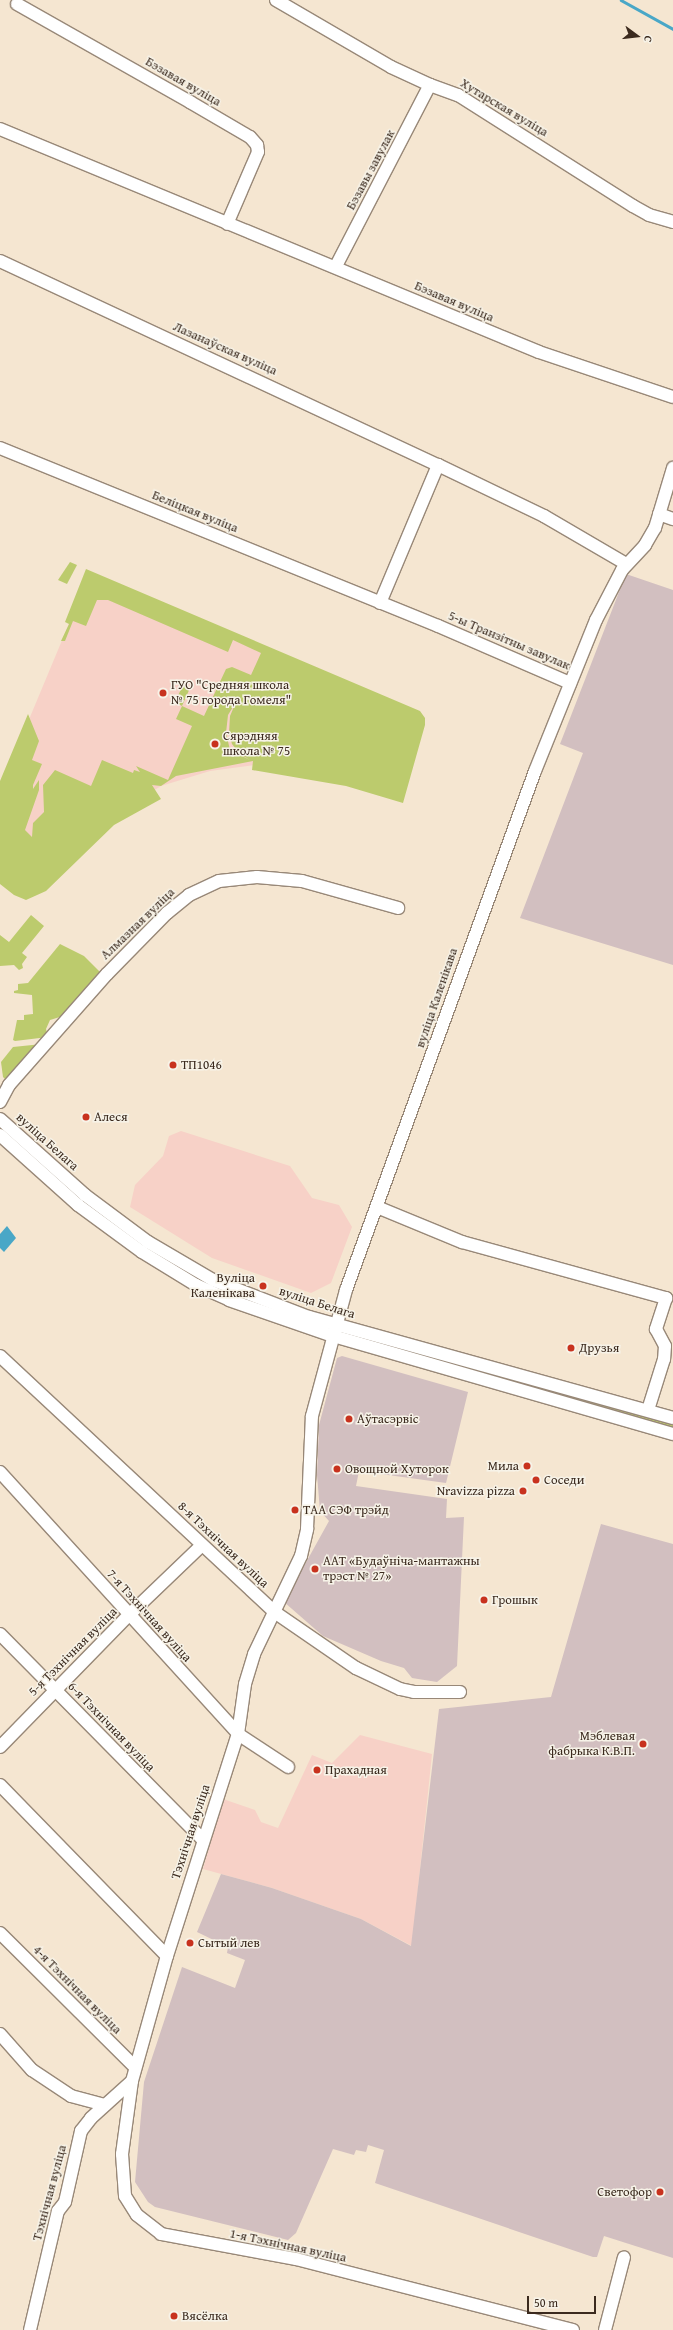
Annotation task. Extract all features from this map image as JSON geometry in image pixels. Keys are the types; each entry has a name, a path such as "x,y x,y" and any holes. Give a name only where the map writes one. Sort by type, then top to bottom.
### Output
{"street":[{"name":"Хутарская вуліца","path":"276,0 391,67 430,86 458,95 632,206 649,215 673,222"},
{"name":"Бэзавая вуліца","path":"17,4 250,137 257,145 258,152 228,224"},
{"name":"Бэзавы завулак","path":"336,266 430,86"},
{"name":"Бэзавая вуліца","path":"0,129 228,224 336,266 539,352 673,398"},
{"name":"Лазанаўская вуліца","path":"0,260 438,465"},
{"name":"Беліцкая вуліца","path":"0,448 380,603"},
{"path":"380,603 438,465 544,516 626,564"},
{"name":"5-ы Транзітны завулак","path":"380,603 570,683 596,620 626,564 651,536 673,468"},
{"path":"659,514 673,519"},
{"name":"вуліца Каленікава","path":"336,1324 346,1290 377,1208 478,925 570,683"},
{"name":"Алмазная вуліца","path":"0,1102 9,1086 107,974 167,913 189,895 219,881 258,877 302,881 398,908"},
{"name":"вуліца Белага","path":"0,1119 85,1195 155,1246 213,1280 336,1324 673,1418"},
{"name":"вуліца Белага","path":"0,1136 78,1205 171,1271 229,1300 333,1336 673,1434"},
{"path":"377,1208 462,1242 666,1298 656,1328 665,1351 648,1410"},
{"name":"Тэхнічная вуліца","path":"30,2330 58,2211 65,2202 81,2132 105,2105 132,2081 134,2067 202,1839 238,1734 245,1684 254,1654 273,1611 301,1556 307,1529 312,1416 336,1324"},
{"name":"8-я Тэхнічная вуліца","path":"1,1360 273,1611 356,1668 400,1689 414,1692 460,1692"},
{"name":"7-я Тэхнічная вуліца","path":"0,1472 238,1734 288,1767"},
{"name":"5-я Тэхнічная вуліца","path":"0,1747 55,1689 129,1615 202,1545"},
{"name":"6-я Тэхнічная вуліца","path":"0,1634 202,1839"},
{"path":"0,1785 167,1956"},
{"name":"4-я Тэхнічная вуліца","path":"0,1933 134,2067"},
{"path":"0,2034 32,2070 71,2096 105,2105"},
{"name":"1-я Тэхнічная вуліца","path":"132,2081 122,2154 125,2196 137,2215 161,2234 296,2259 574,2330"},
{"path":"605,2330 624,2257"}],"shaded area":[{"path":"626,574 673,590 673,965 520,918 583,753 560,744"},
{"name":"Сярэдняя школа № 75","path":"88,578 418,717 255,765 210,771 161,786 110,818 42,885 0,789"},
{"path":"181,1131 290,1166 312,1198 339,1205 352,1227 331,1283 311,1293 212,1258 130,1207 135,1185 163,1156 169,1136"},
{"path":"342,1356 468,1392 446,1483 359,1471 356,1486 447,1499 446,1518 464,1517 457,1666 437,1682 412,1678 404,1668 381,1661 323,1636 284,1602 329,1521 320,1511 317,1475 319,1425 337,1358"},
{"path":"601,1524 673,1544 673,2258 604,2236 597,2257 593,2257 375,2183 384,2150 368,2145 366,2152 356,2150 354,2155 333,2149 296,2233 288,2240 155,2207 148,2202 135,2182 144,2082 182,1967 235,1988 245,1960 227,1953 228,1947 197,1932 221,1874 272,1888 361,1919 411,1946 439,1709 551,1697"},
{"path":"360,1735 432,1754 412,1946 361,1919 272,1888 203,1869 223,1799 255,1810 261,1822 278,1828 312,1755 332,1763"}],"green space":[{"path":"70,562 77,565 67,584 58,580"},
{"path":"86,569 420,711 425,718 425,725 403,803 346,786 252,770 253,761 176,776 161,786 152,785 161,799 114,825 46,891 26,900 14,895 0,884 0,781 28,714 39,741 32,760 42,764 33,785 33,789 39,780 39,790 25,830 32,837 33,823 44,812 43,785 55,770 91,786 102,760 133,773 134,770 140,772 136,766 168,780 192,726 176,719 182,706 204,716 226,669 232,667 251,675 261,653 233,640 228,652 108,600 97,600 86,626 73,621 65,641 61,641 69,624 65,622","holes":["236,702 230,716 229,733 232,744 240,754 250,760 230,750 226,733 228,715"]},
{"path":"183,685 190,688 182,706 175,702"},
{"path":"31,915 44,926 22,953 27,957 22,964 23,968 19,970 14,965 0,966 0,935 9,942"},
{"path":"60,944 84,956 102,974 63,1016 50,1020 46,1029 48,1037 15,1041 13,1040 17,1020 24,1020 24,1015 33,1014 32,995 14,993 14,991 18,990 18,984 28,983"},
{"path":"42,1044 8,1082 3,1077 1,1062 13,1047"},
{"path":"414,1353 673,1424 673,1431"}],"water":[{"path":"7,1226 16,1238 4,1252 0,1248 0,1234"}],"waterway":[{"path":"621,0 673,29"}],"place":[{"name":"ГУО \"Средняя школа № 75 города Гомеля\"","path":"163,693"},
{"name":"Сярэдняя школа № 75","path":"215,744"},
{"name":"ТП1046","path":"173,1065"},
{"name":"Алеся","path":"86,1117"},
{"name":"Вуліца Каленікава","path":"263,1286"},
{"name":"Друзья","path":"571,1348"},
{"name":"Аўтасэрвіс","path":"349,1419"},
{"name":"Мила","path":"527,1466"},
{"name":"Овощной Хуторок","path":"337,1469"},
{"name":"Соседи","path":"536,1480"},
{"name":"Nravizza pizza","path":"523,1491"},
{"name":"ТАА СЭФ трэйд","path":"295,1510"},
{"name":"ААТ «Будаўніча-мантажны трэст № 27»","path":"315,1569"},
{"name":"Грошык","path":"484,1600"},
{"name":"Мэблевая фабрыка К.В.П.","path":"643,1744"},
{"name":"Прахадная","path":"317,1770"},
{"name":"Сытый лев","path":"190,1943"},
{"name":"Светофор","path":"660,2192"},
{"name":"Вясёлка","path":"174,2316"}]}
